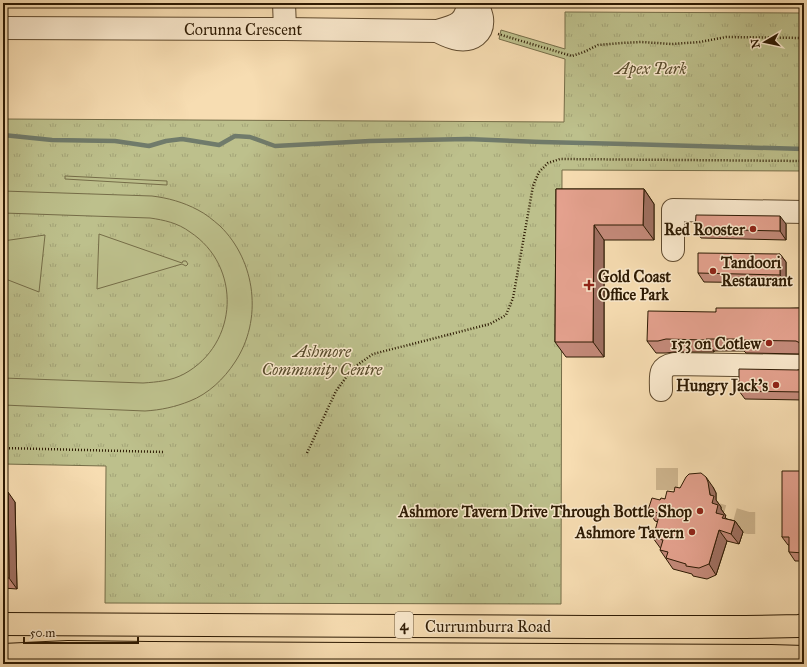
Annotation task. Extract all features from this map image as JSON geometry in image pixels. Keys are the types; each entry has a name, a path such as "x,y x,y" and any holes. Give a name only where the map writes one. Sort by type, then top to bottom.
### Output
{"main road":[{"name":"Currumburra Road","path":"3,624 583,627 745,627 804,625"},
{"path":"3,631 56,639 64,644 68,658"},
{"name":"Currumburra Road","path":"3,655 68,658 149,653 804,657"}],"street":[{"path":"284,3 284,29"},
{"name":"Corunna Crescent","path":"3,28 437,31 452,27 461,21 465,16 468,3"},
{"path":"437,31 456,39 472,39 480,32 481,27 482,19 477,3"},
{"path":"673,250 673,210 804,212"},
{"path":"661,390 662,371 666,366 674,364 804,366"}],"path":[{"path":"481,27 489,32 572,56 598,45 621,42 672,44 700,42 726,37 804,38"},
{"path":"307,453 336,391 353,368 374,354 490,324 506,315 513,298 533,186 539,172 548,163 560,159 804,161"},
{"path":"3,448 164,452"}],"green space":[{"name":"Ashmore Community Centre","path":"565,12 804,13 804,171 562,170 561,604 105,603 106,466 3,464 3,119 564,122 565,59 499,39 501,30 565,49"},
{"path":"65,176 167,181 167,185 65,179"},
{"path":"3,191 152,196 187,205 207,215 220,226 232,240 248,273 252,291 250,328 244,346 226,374 209,390 197,398 179,405 157,410 145,411 3,405 3,378 143,383 164,381 184,374 202,361 215,344 224,325 227,304 225,284 219,264 207,247 181,226 150,218 3,213"},
{"path":"99,234 182,263 183,261 186,261 188,264 186,266 182,264 97,289"},
{"path":"45,235 39,292 3,278 3,241"}],"building":[{"path":"556,189 644,189 643,225 594,225 593,342 555,342"},
{"path":"696,215 780,216 780,231 695,229"},
{"path":"698,253 780,254 780,275 698,273"},
{"path":"716,308 800,308 800,343 796,341 737,339 666,339 647,341 648,311 716,312"},
{"path":"739,369 804,369 803,392 739,391"},
{"path":"782,471 804,471 804,553 789,552 789,537 782,537"},
{"path":"701,473 706,477 710,495 714,496 712,503 718,505 716,513 724,515 722,518 735,521 731,534 719,530 709,564 699,568 686,566 686,564 666,558 668,552 660,550 663,540 653,538 659,516 657,516 658,513 648,510 652,498 660,500 661,498 665,499 667,491 674,492 675,487 680,488 689,474"},
{"path":"3,492 8,492 9,578 3,578"}],"waterway":[{"path":"3,135 52,140 115,141 149,146 166,141 182,139 219,145 235,136 250,137 275,146 370,141 467,139 804,149"}],"tunnel":[{"path":"667,468 667,490 671,501 748,523 766,523"}],"place":[{"name":"Red Rooster","path":"753,229"},
{"name":"Tandoori Restaurant","path":"713,271"},
{"name":"Gold Coast Office Park","path":"589,285"},
{"name":"153 on Cotlew","path":"769,343"},
{"name":"Hungry Jack's","path":"776,385"},
{"name":"Ashmore Tavern Drive Through Bottle Shop","path":"700,511"},
{"name":"Ashmore Tavern","path":"692,532"}],"park label":[{"name":"Apex Park","path":"651,68"}]}
